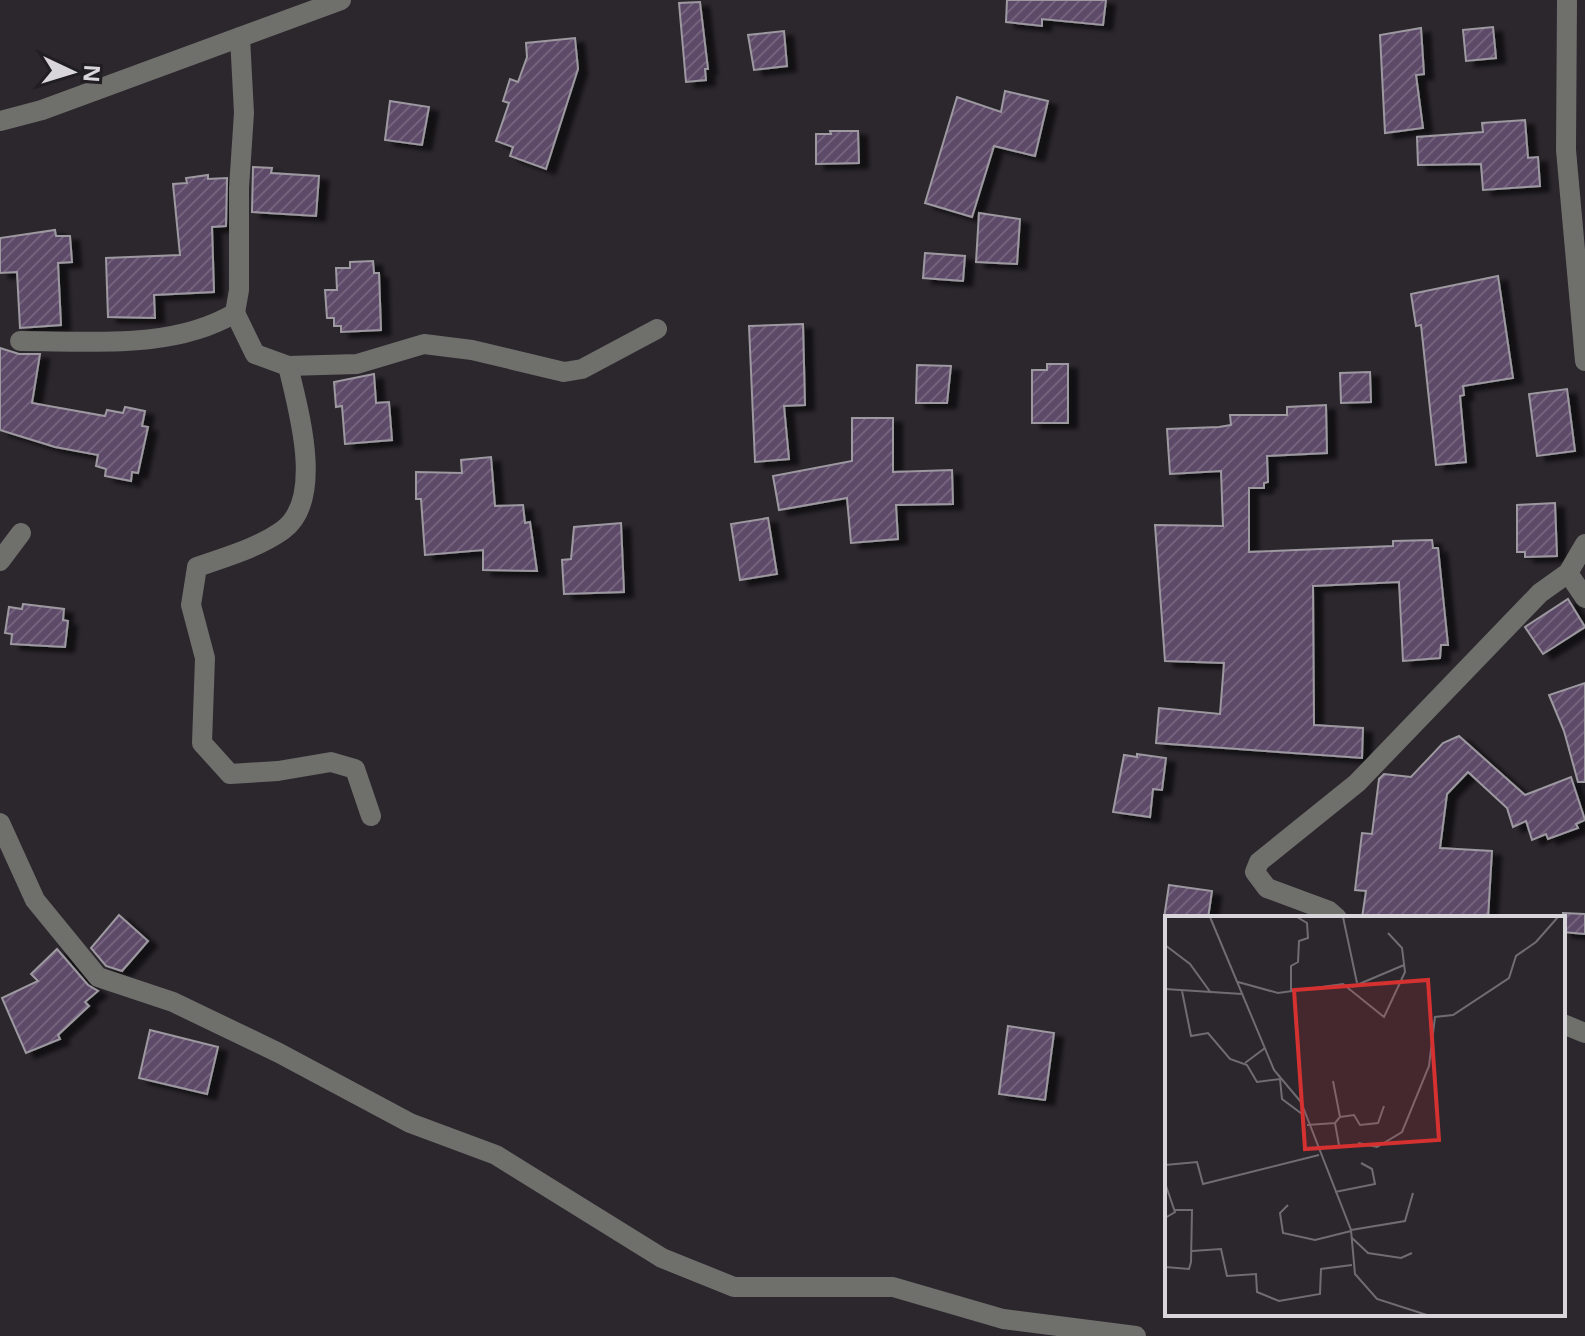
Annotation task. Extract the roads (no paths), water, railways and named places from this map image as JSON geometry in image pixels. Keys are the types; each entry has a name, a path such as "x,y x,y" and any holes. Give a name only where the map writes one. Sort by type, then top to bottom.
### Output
{"street":[{"path":"0,121 42,110 341,0"},
{"path":"1567,0 1566,150 1585,361"},
{"path":"240,37 244,113 239,188 239,290 235,313 255,354 288,366 357,364 424,344 472,350 564,372 582,369 657,329"},
{"path":"20,341 105,342 171,336 212,327 235,313"},
{"path":"288,366 305,448 303,505 284,529 249,548 197,567 191,605 205,658 202,743 230,774 278,771 331,762 355,769 371,816"},
{"path":"0,561 21,533"},
{"path":"1335,916 1329,911 1267,888 1255,872 1259,862 1357,783 1540,593 1568,573 1585,544"},
{"path":"1568,573 1585,598"},
{"path":"0,823 35,900 98,977 173,1002 279,1053 410,1123 496,1155 662,1258 734,1287 893,1287 1003,1319 1136,1336"},
{"path":"1565,1025 1585,1033"}]}
